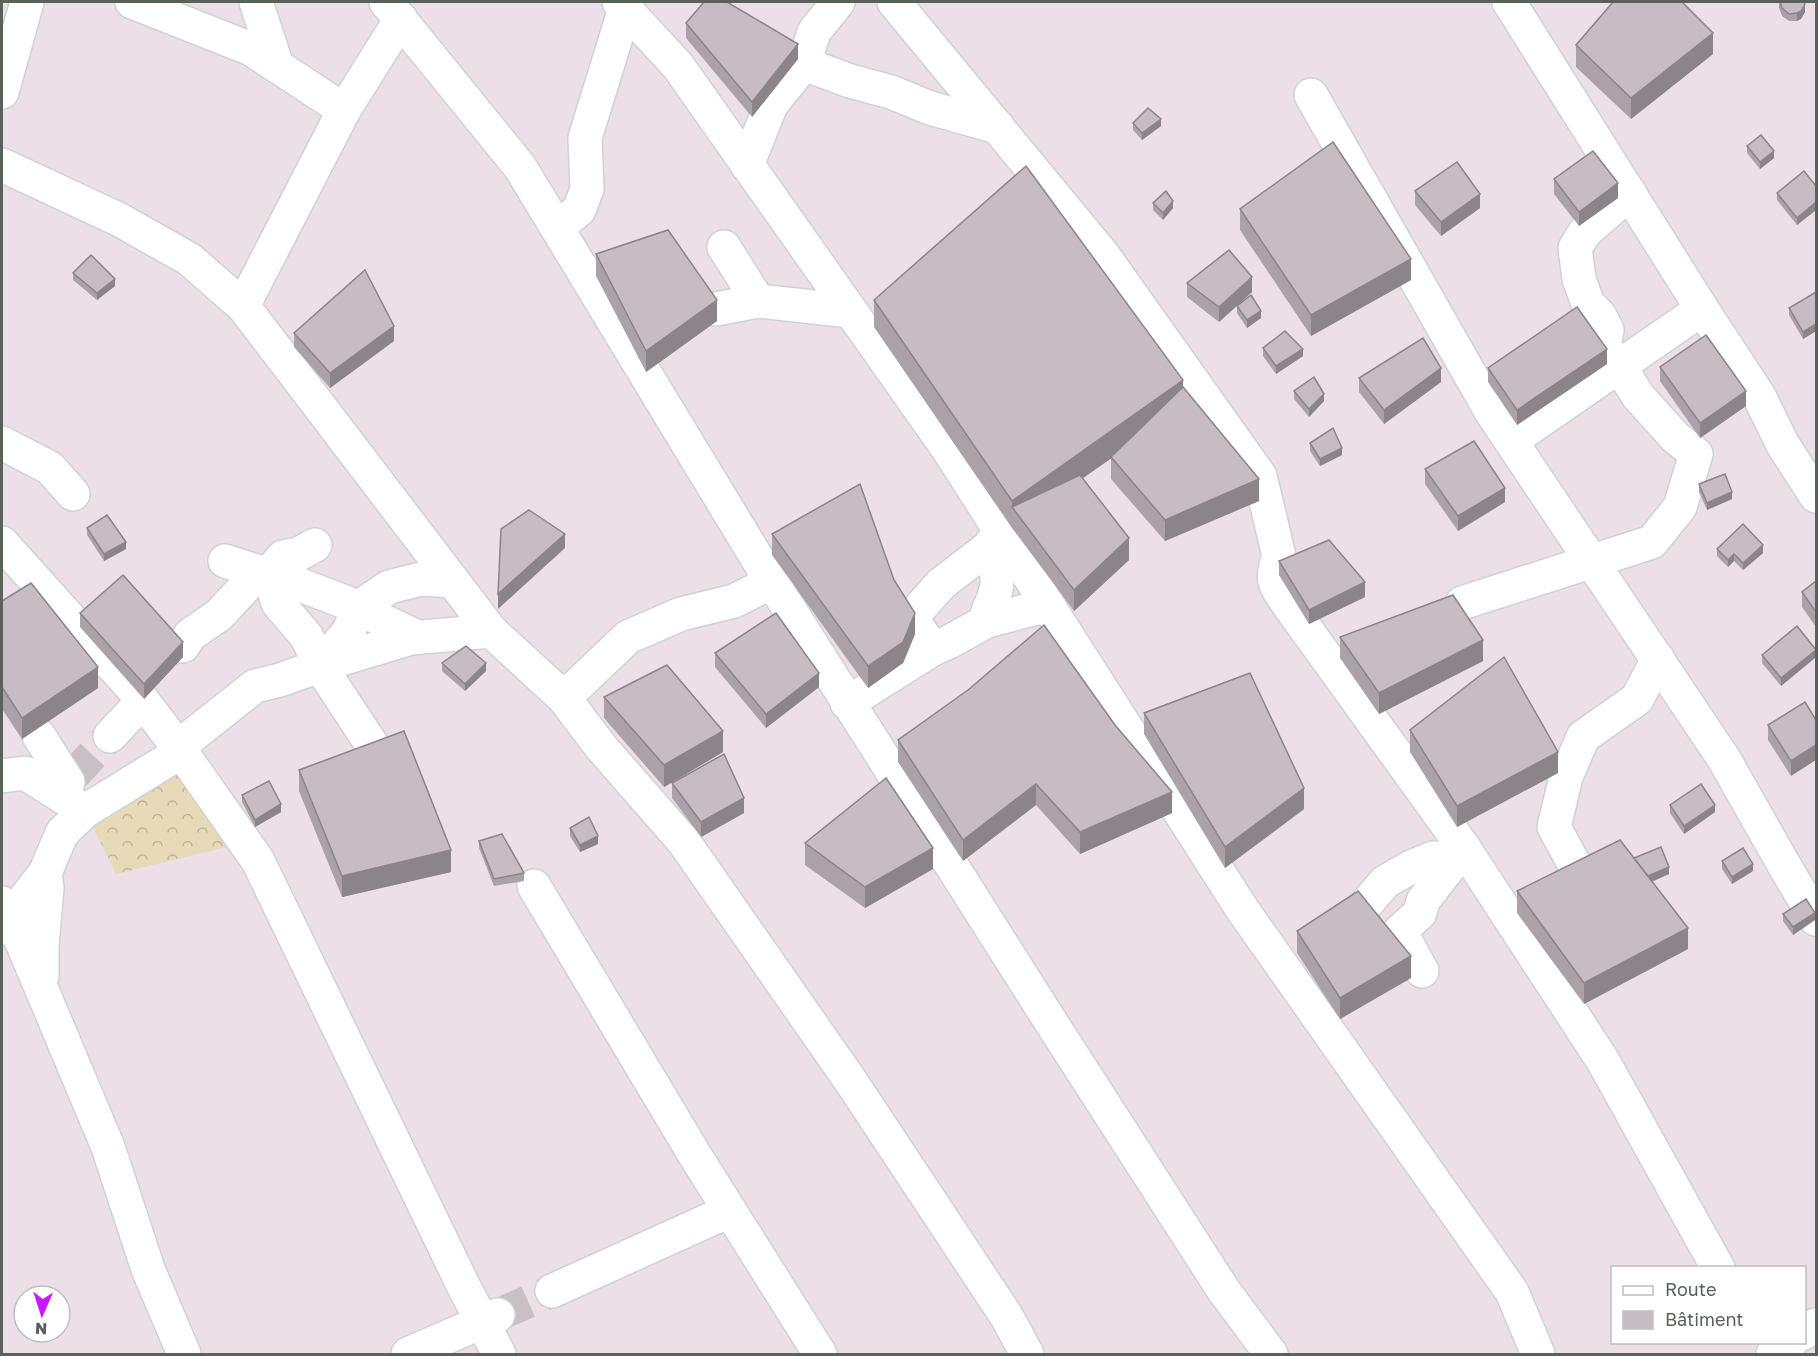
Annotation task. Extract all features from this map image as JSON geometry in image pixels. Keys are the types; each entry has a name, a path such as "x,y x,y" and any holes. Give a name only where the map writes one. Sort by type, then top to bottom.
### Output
{"street":[{"path":"2,93 27,2"},
{"path":"137,2 251,49 344,110"},
{"path":"256,2 277,66"},
{"path":"747,165 771,105 804,64 813,32 838,2"},
{"path":"894,2 1103,255 1260,476 1279,556 1274,581 1459,854 1603,1060 1717,1266"},
{"path":"1509,2 1759,396 1783,445 1816,496"},
{"path":"624,4 678,66 948,449 992,541 1048,605 1242,909 1512,1292 1538,1354"},
{"path":"557,228 579,210 587,189 585,138 624,4"},
{"path":"243,306 394,10 520,167 847,703 1224,1291 1270,1354"},
{"path":"804,64 850,81 891,92 930,108 998,127"},
{"path":"1311,95 1486,402 1724,759 1816,919"},
{"path":"2,165 120,220 189,259 243,306 491,631 564,698 601,747 684,842 852,1083 1007,1317 1027,1354"},
{"path":"1462,603 1652,542 1680,507 1696,454 1675,436 1638,396 1604,347 1607,330 1600,316 1588,304 1579,279 1575,248 1585,232 1630,193"},
{"path":"724,247 758,301"},
{"path":"716,309 758,301 850,311"},
{"path":"1511,441 1702,309"},
{"path":"2,443 50,468 73,494"},
{"path":"987,621 986,615 997,588 998,575 991,559 992,541"},
{"path":"933,649 911,618 940,584 992,541"},
{"path":"183,646 190,635 219,615 283,557 299,554 315,545"},
{"path":"9,551 143,701 180,749 258,861 490,1318 499,1354"},
{"path":"225,561 345,602 417,637"},
{"path":"264,573 278,603 307,637 320,666 374,748"},
{"path":"320,666 349,631 358,608 389,587 421,579 453,581"},
{"path":"564,698 628,637 681,614 734,601 772,582"},
{"path":"847,703 933,649 987,621 1048,605"},
{"path":"184,1354 148,1269 108,1147 18,933 4,917 45,873 62,833 85,811 180,749 255,686 411,638 491,631"},
{"path":"1581,872 1554,827 1566,777 1583,737 1637,699 1658,659"},
{"path":"110,736 143,701"},
{"path":"39,735 65,785 85,811"},
{"path":"2,777 25,773 65,785"},
{"path":"1367,903 1385,882 1411,867 1432,858 1459,854"},
{"path":"1422,971 1400,931 1420,913 1423,900 1459,854"},
{"path":"42,990 42,945 47,888 45,873"},
{"path":"534,886 729,1211 820,1354"},
{"path":"552,1291 729,1211"},
{"path":"408,1354 490,1318"},
{"path":"1773,1354 1788,1344"}],"green space":[{"path":"181,752 239,844 116,874 85,811"}],"building":[{"path":"704,2 727,2 798,44 752,102 686,23"},
{"path":"1613,2 1682,2 1713,33 1631,98 1576,45"},
{"path":"1780,2 1804,2 1805,4 1801,11 1789,14 1782,8"},
{"path":"1148,108 1161,119 1142,133 1133,123"},
{"path":"1761,135 1774,151 1760,162 1747,146"},
{"path":"1333,142 1411,259 1311,315 1240,209"},
{"path":"1593,151 1618,183 1579,212 1554,179"},
{"path":"1457,162 1480,194 1441,222 1415,191"},
{"path":"1026,166 1183,380 1012,501 874,300"},
{"path":"1804,171 1816,186 1816,202 1797,218 1777,193"},
{"path":"1166,191 1173,201 1163,213 1153,203"},
{"path":"668,230 717,300 646,351 596,254"},
{"path":"1229,250 1252,277 1219,307 1187,283"},
{"path":"91,255 115,279 97,293 73,273"},
{"path":"365,270 394,326 330,373 294,333"},
{"path":"1816,292 1816,324 1803,332 1789,308"},
{"path":"1251,295 1261,311 1247,320 1237,306"},
{"path":"1577,307 1607,349 1517,410 1488,368"},
{"path":"1285,331 1303,349 1276,366 1263,348"},
{"path":"1706,335 1746,391 1700,423 1660,367"},
{"path":"1423,338 1441,368 1384,410 1359,378"},
{"path":"1314,377 1324,394 1309,409 1294,391"},
{"path":"1183,387 1259,479 1165,520 1111,457"},
{"path":"1333,428 1342,448 1320,459 1310,443"},
{"path":"1474,441 1505,488 1458,516 1425,469"},
{"path":"1725,474 1732,492 1707,503 1699,484"},
{"path":"1080,475 1129,538 1074,590 1012,507"},
{"path":"860,484 894,580 915,613 903,642 868,666 772,534"},
{"path":"529,510 565,534 498,594 501,529"},
{"path":"107,515 126,542 104,554 87,528"},
{"path":"1743,524 1763,545 1743,563 1734,554 1728,560 1717,549"},
{"path":"1329,540 1365,582 1309,610 1279,561"},
{"path":"123,575 183,642 144,684 80,613"},
{"path":"1816,581 1816,612 1802,592"},
{"path":"31,583 98,667 22,718 2,687 2,601"},
{"path":"1453,595 1483,640 1379,693 1340,637"},
{"path":"776,613 819,673 766,714 715,653"},
{"path":"1044,625 1115,725 1172,792 1080,832 1036,784 963,840 898,740 968,690"},
{"path":"1797,626 1816,650 1781,678 1762,655"},
{"path":"466,646 486,663 465,684 442,663"},
{"path":"1504,657 1558,752 1457,806 1410,730"},
{"path":"667,665 723,731 664,765 604,697"},
{"path":"1250,673 1304,788 1225,847 1144,713"},
{"path":"1805,702 1816,720 1816,745 1791,761 1768,725"},
{"path":"404,731 451,850 342,876 299,770"},
{"path":"724,754 744,798 701,822 672,783"},
{"path":"886,778 933,848 865,887 805,843"},
{"path":"269,781 281,804 255,820 242,795"},
{"path":"1701,784 1715,805 1684,826 1670,805"},
{"path":"589,817 598,836 580,845 570,828"},
{"path":"502,834 524,873 494,879 479,841"},
{"path":"1620,840 1688,928 1584,983 1517,891"},
{"path":"1661,847 1669,867 1648,876 1634,858"},
{"path":"1743,848 1753,864 1732,877 1722,861"},
{"path":"1358,891 1411,956 1340,998 1297,931"},
{"path":"1806,899 1815,913 1793,927 1783,914"}],"tunnel":[{"path":"70,779 110,736"},
{"path":"498,1315 552,1291"}]}
